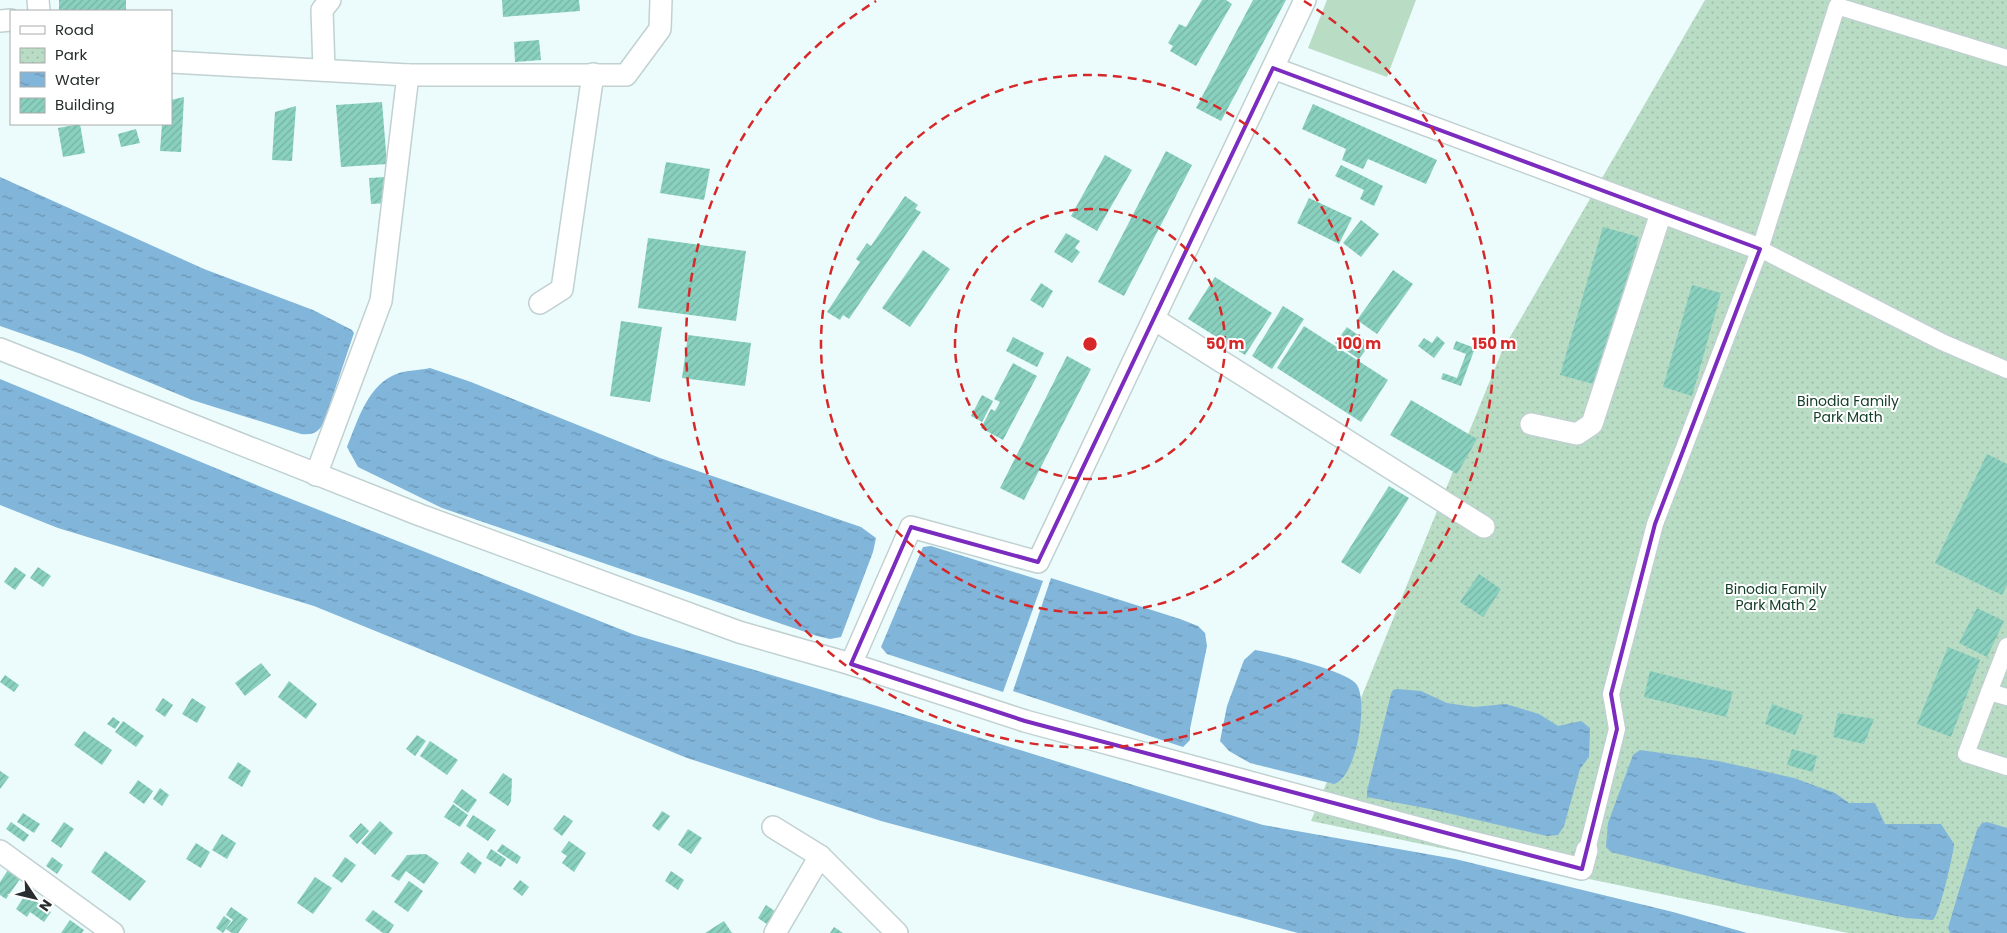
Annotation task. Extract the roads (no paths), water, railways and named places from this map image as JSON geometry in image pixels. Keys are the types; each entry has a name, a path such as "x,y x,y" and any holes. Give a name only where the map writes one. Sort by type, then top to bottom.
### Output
{"street":[{"path":"324,70 322,10 330,0"},
{"path":"172,62 408,75 626,75 660,29 661,0"},
{"path":"851,664 911,527 1038,562 1305,0"},
{"path":"0,349 420,516 739,632 851,664 1025,721 1454,838 1582,868 1617,729 1611,694 1655,524 1760,249 1837,6 2007,58"},
{"path":"1273,68 1760,249 1942,342 2007,370"},
{"path":"540,304 562,289 593,74"},
{"path":"316,475 381,301 408,75"},
{"path":"1531,424 1577,434 1592,424 1662,213"},
{"path":"1154,319 1484,527"},
{"path":"2007,646 1966,754 2007,767"},
{"path":"1989,692 2007,697"},
{"path":"774,827 820,856 897,933"},
{"path":"0,851 113,933"},
{"path":"775,933 820,856"}],"water":[{"path":"0,177 204,269 313,310 352,330 354,333 320,429 312,434 301,434 192,400 81,354 0,326"},
{"path":"430,368 471,382 660,458 861,527 876,538 873,552 841,637 830,639 817,636 442,508 358,467 347,447 360,414 372,394 388,378 399,373"},
{"path":"0,379 271,491 635,635 877,706 1263,825 1455,859 1673,912 1747,933 1298,933 881,821 687,758 314,606 58,528 0,505"},
{"path":"931,546 1043,581 1003,692 887,654 881,647 923,547"},
{"path":"1051,578 1180,619 1198,626 1205,633 1207,646 1190,729 1190,740 1183,747 1013,691"},
{"path":"1255,650 1326,669 1340,674 1357,685 1361,707 1358,739 1349,768 1342,778 1334,784 1250,763 1229,751 1220,741 1227,706 1244,660"},
{"path":"1393,690 1421,691 1447,703 1474,707 1506,704 1539,714 1558,726 1581,721 1590,728 1589,757 1580,769 1564,826 1558,835 1547,836 1430,809 1367,797 1391,694"},
{"path":"1640,750 1718,761 1794,778 1835,793 1849,803 1875,803 1885,824 1941,824 1954,844 1946,884 1936,915 1933,920 1906,918 1744,885 1611,852 1606,847 1608,823 1633,755"},
{"path":"1987,822 2007,828 2007,933 1950,933 1948,928 1977,830 1982,823"}],"park label":[{"name":"Binodia Family Park Math","path":"1848,410"},
{"name":"Binodia Family Park Math 2","path":"1776,598"}]}
